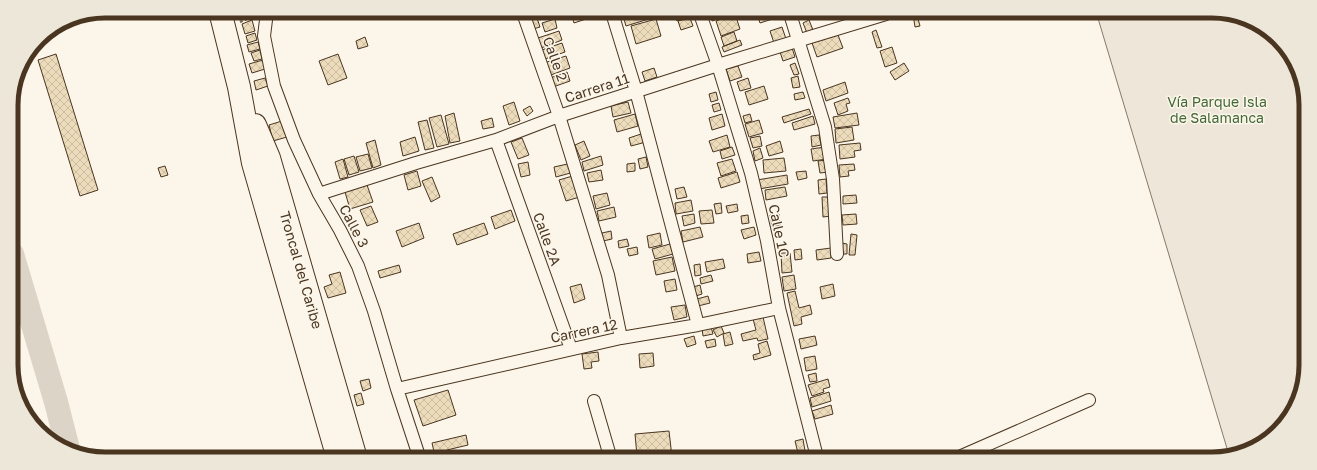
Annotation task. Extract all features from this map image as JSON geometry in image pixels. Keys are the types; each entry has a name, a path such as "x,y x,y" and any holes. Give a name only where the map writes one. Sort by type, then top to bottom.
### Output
{"highway":[{"name":"Troncal del Caribe","path":"222,20 239,87 253,163 336,452"},
{"name":"Troncal del Caribe","path":"239,87 270,158 354,452"}],"street":[{"name":"Calle 3","path":"266,18 264,36 274,86 294,140 319,194 340,230 358,266 374,311 418,452"},
{"name":"Calle 2","path":"525,18 559,116 608,275 620,338"},
{"path":"614,18 636,91 698,325"},
{"name":"Calle 1C","path":"701,18 718,65 751,172 767,241 779,308 816,452"},
{"path":"791,18 825,127 833,179 837,254"},
{"name":"Carrera 11","path":"319,194 416,163 496,140 559,116 636,91 873,18"},
{"name":"Calle 2A","path":"496,140 571,349"},
{"name":"Carrera 12","path":"397,389 620,338 698,325 779,308"},
{"path":"971,452 1089,400"},
{"path":"594,401 609,452"}],"path":[{"path":"222,20 248,18"}],"green space":[{"name":"Vía Parque Isla de Salamanca","path":"1098,18 1212,18 1240,23 1251,27 1274,43 1287,61 1296,82 1299,105 1299,371 1297,382 1290,404 1274,427 1256,440 1228,450"}],"building":[{"path":"529,18 537,18 540,27 533,29"},
{"path":"572,18 589,18 574,23"},
{"path":"624,18 652,18 626,26"},
{"path":"676,18 687,18 677,21"},
{"path":"690,18 693,26 681,30 678,21"},
{"path":"711,18 721,18 712,21"},
{"path":"724,18 736,18 740,29 721,36 716,21"},
{"path":"758,18 776,18 760,23"},
{"path":"841,18 856,18 856,19 843,24"},
{"path":"914,18 918,18 920,26 915,27"},
{"path":"555,19 557,28 545,32 542,23"},
{"path":"656,19 661,36 636,44 631,26"},
{"path":"252,20 255,31 245,34 242,24"},
{"path":"809,20 813,30 807,33 803,23"},
{"path":"782,27 786,39 774,43 770,31"},
{"path":"876,30 882,47 877,48 872,32"},
{"path":"559,31 562,40 541,48 538,38"},
{"path":"734,32 737,41 724,46 721,37"},
{"path":"255,33 257,40 248,43 246,36"},
{"path":"838,35 843,48 817,57 812,43"},
{"path":"365,37 368,46 358,49 356,41"},
{"path":"740,40 742,45 724,52 722,47"},
{"path":"258,42 260,49 249,52 247,45"},
{"path":"562,43 565,52 542,60 539,51"},
{"path":"892,47 897,63 885,67 880,51"},
{"path":"792,48 795,57 783,61 780,52"},
{"path":"260,50 262,59 254,61 251,53"},
{"path":"56,54 98,190 80,196 38,60"},
{"path":"338,54 347,78 328,85 319,61"},
{"path":"566,56 570,68 548,76 544,63"},
{"path":"263,60 265,69 252,73 249,64"},
{"path":"795,63 799,74 794,75 790,65"},
{"path":"904,63 909,71 895,80 890,72"},
{"path":"738,66 742,77 730,81 726,69"},
{"path":"654,68 657,77 645,81 642,72"},
{"path":"567,72 570,81 553,87 550,78"},
{"path":"798,76 800,87 793,88 791,78"},
{"path":"265,78 268,86 256,90 254,81"},
{"path":"748,78 751,88 740,91 737,82"},
{"path":"845,82 848,93 826,101 823,90"},
{"path":"764,86 768,99 749,105 745,92"},
{"path":"716,92 718,100 711,102 709,94"},
{"path":"803,92 805,98 795,100 794,94"},
{"path":"848,98 850,103 846,104 848,111 838,115 834,103"},
{"path":"514,102 520,121 509,125 503,106"},
{"path":"628,102 631,113 613,117 611,106"},
{"path":"719,103 721,110 714,112 712,105"},
{"path":"530,106 533,111 527,116 523,110"},
{"path":"809,109 811,114 784,123 782,117"},
{"path":"454,113 460,141 450,143 445,116"},
{"path":"857,113 859,125 835,128 833,117"},
{"path":"635,114 638,126 617,132 614,120"},
{"path":"722,114 725,126 712,130 709,118"},
{"path":"750,114 752,121 745,123 743,116"},
{"path":"441,115 449,144 437,147 429,118"},
{"path":"813,116 815,124 794,130 792,123"},
{"path":"492,118 494,127 483,129 481,121"},
{"path":"427,120 434,148 425,150 418,122"},
{"path":"759,120 763,133 749,137 745,124"},
{"path":"282,121 287,137 273,141 269,125"},
{"path":"852,127 854,140 836,143 835,129"},
{"path":"644,133 646,142 631,146 629,138"},
{"path":"727,135 730,147 713,152 709,141"},
{"path":"819,135 821,145 812,147 811,136"},
{"path":"760,136 762,146 753,148 750,138"},
{"path":"415,137 419,151 403,156 400,142"},
{"path":"522,138 529,155 518,159 511,142"},
{"path":"375,140 381,165 373,168 366,143"},
{"path":"584,141 590,156 581,160 575,145"},
{"path":"780,141 783,152 769,156 766,146"},
{"path":"860,143 861,150 854,151 855,157 840,159 839,145"},
{"path":"732,147 735,155 722,159 720,151"},
{"path":"825,147 827,159 813,161 811,149"},
{"path":"760,148 763,158 755,161 753,151"},
{"path":"368,154 372,168 360,171 356,157"},
{"path":"354,156 359,172 349,175 344,159"},
{"path":"601,156 603,165 584,171 582,162"},
{"path":"646,157 648,167 640,169 638,159"},
{"path":"784,158 786,171 764,173 763,160"},
{"path":"343,159 348,177 340,179 335,162"},
{"path":"732,159 736,171 721,176 717,163"},
{"path":"827,160 829,172 820,173 818,161"},
{"path":"528,162 530,175 521,177 518,164"},
{"path":"572,163 574,172 556,177 554,167"},
{"path":"635,163 635,171 627,172 627,164"},
{"path":"854,164 855,170 848,171 849,176 840,177 839,165"},
{"path":"165,166 168,175 161,177 158,168"},
{"path":"601,170 603,180 589,182 587,173"},
{"path":"417,171 421,186 408,190 404,175"},
{"path":"806,171 807,178 798,180 796,172"},
{"path":"737,172 740,182 721,188 718,178"},
{"path":"576,175 583,196 566,201 559,180"},
{"path":"787,175 788,184 759,189 757,180"},
{"path":"432,177 440,197 431,202 422,181"},
{"path":"826,179 827,193 819,194 818,180"},
{"path":"367,185 373,202 350,209 345,192"},
{"path":"684,187 687,197 677,199 675,189"},
{"path":"785,187 787,196 766,200 765,190"},
{"path":"607,193 610,205 596,209 593,196"},
{"path":"856,195 857,203 843,204 843,196"},
{"path":"822,197 829,197 831,216 823,217"},
{"path":"691,200 693,211 676,214 675,203"},
{"path":"721,203 722,213 716,214 714,204"},
{"path":"737,204 738,211 728,213 726,206"},
{"path":"371,206 378,222 367,226 360,210"},
{"path":"614,207 616,217 599,221 597,211"},
{"path":"511,210 515,221 495,229 491,217"},
{"path":"712,210 714,223 701,224 699,211"},
{"path":"694,214 695,223 684,226 682,216"},
{"path":"779,214 780,225 772,227 770,215"},
{"path":"856,214 857,224 843,225 842,215"},
{"path":"748,215 749,223 742,224 741,216"},
{"path":"419,223 424,238 402,247 396,231"},
{"path":"484,223 488,234 457,245 453,234"},
{"path":"700,227 703,237 683,242 681,231"},
{"path":"754,227 756,235 744,239 741,230"},
{"path":"611,231 612,239 603,241 602,233"},
{"path":"660,233 662,245 649,248 647,236"},
{"path":"851,234 857,235 855,255 849,255"},
{"path":"627,239 629,246 619,248 618,241"},
{"path":"842,243 847,244 847,254 842,254"},
{"path":"670,244 673,254 655,259 652,249"},
{"path":"637,247 638,254 629,256 627,249"},
{"path":"831,248 831,258 817,260 816,250"},
{"path":"801,249 802,259 795,260 794,250"},
{"path":"759,252 761,261 748,263 747,254"},
{"path":"781,253 790,253 792,272 782,273"},
{"path":"672,257 675,271 656,275 653,261"},
{"path":"723,259 725,268 707,272 705,262"},
{"path":"700,264 701,275 695,276 694,265"},
{"path":"399,265 401,272 380,278 378,271"},
{"path":"340,272 346,293 328,298 324,287 332,284 329,275"},
{"path":"711,275 713,281 701,284 700,278"},
{"path":"794,275 796,289 784,291 782,277"},
{"path":"675,279 677,290 666,292 664,281"},
{"path":"581,284 585,299 574,303 570,287"},
{"path":"833,284 835,296 822,299 820,287"},
{"path":"700,285 702,294 696,296 693,287"},
{"path":"795,291 799,308 810,305 812,314 801,317 802,324 794,326 787,293"},
{"path":"708,296 710,303 698,306 697,299"},
{"path":"685,305 687,317 674,320 671,307"},
{"path":"763,317 768,339 758,341 757,338 743,341 741,334 756,330 753,319"},
{"path":"721,326 724,333 717,337 713,330"},
{"path":"711,327 713,334 703,336 702,328"},
{"path":"730,332 733,344 725,346 723,334"},
{"path":"694,336 696,344 687,347 684,339"},
{"path":"815,336 817,345 801,349 799,339"},
{"path":"715,339 716,346 707,348 705,341"},
{"path":"767,341 771,355 754,360 753,355 760,353 758,344"},
{"path":"598,352 599,361 591,362 592,368 584,369 582,354"},
{"path":"653,353 654,366 640,368 639,354"},
{"path":"815,356 817,369 806,371 804,358"},
{"path":"816,373 817,381 810,382 808,375"},
{"path":"369,379 371,388 363,391 360,381"},
{"path":"828,379 830,387 823,389 824,392 812,396 808,385"},
{"path":"448,390 456,415 423,426 414,400"},
{"path":"829,392 831,401 812,407 810,398"},
{"path":"361,393 364,404 357,406 354,395"},
{"path":"831,405 833,414 815,419 812,411"},
{"path":"669,431 671,452 637,452 635,434"},
{"path":"466,435 468,445 447,450 447,452 434,452 432,443"},
{"path":"803,439 805,451 798,452 795,441"}],"waterway":[{"path":"18,274 56,402 67,443"}]}
